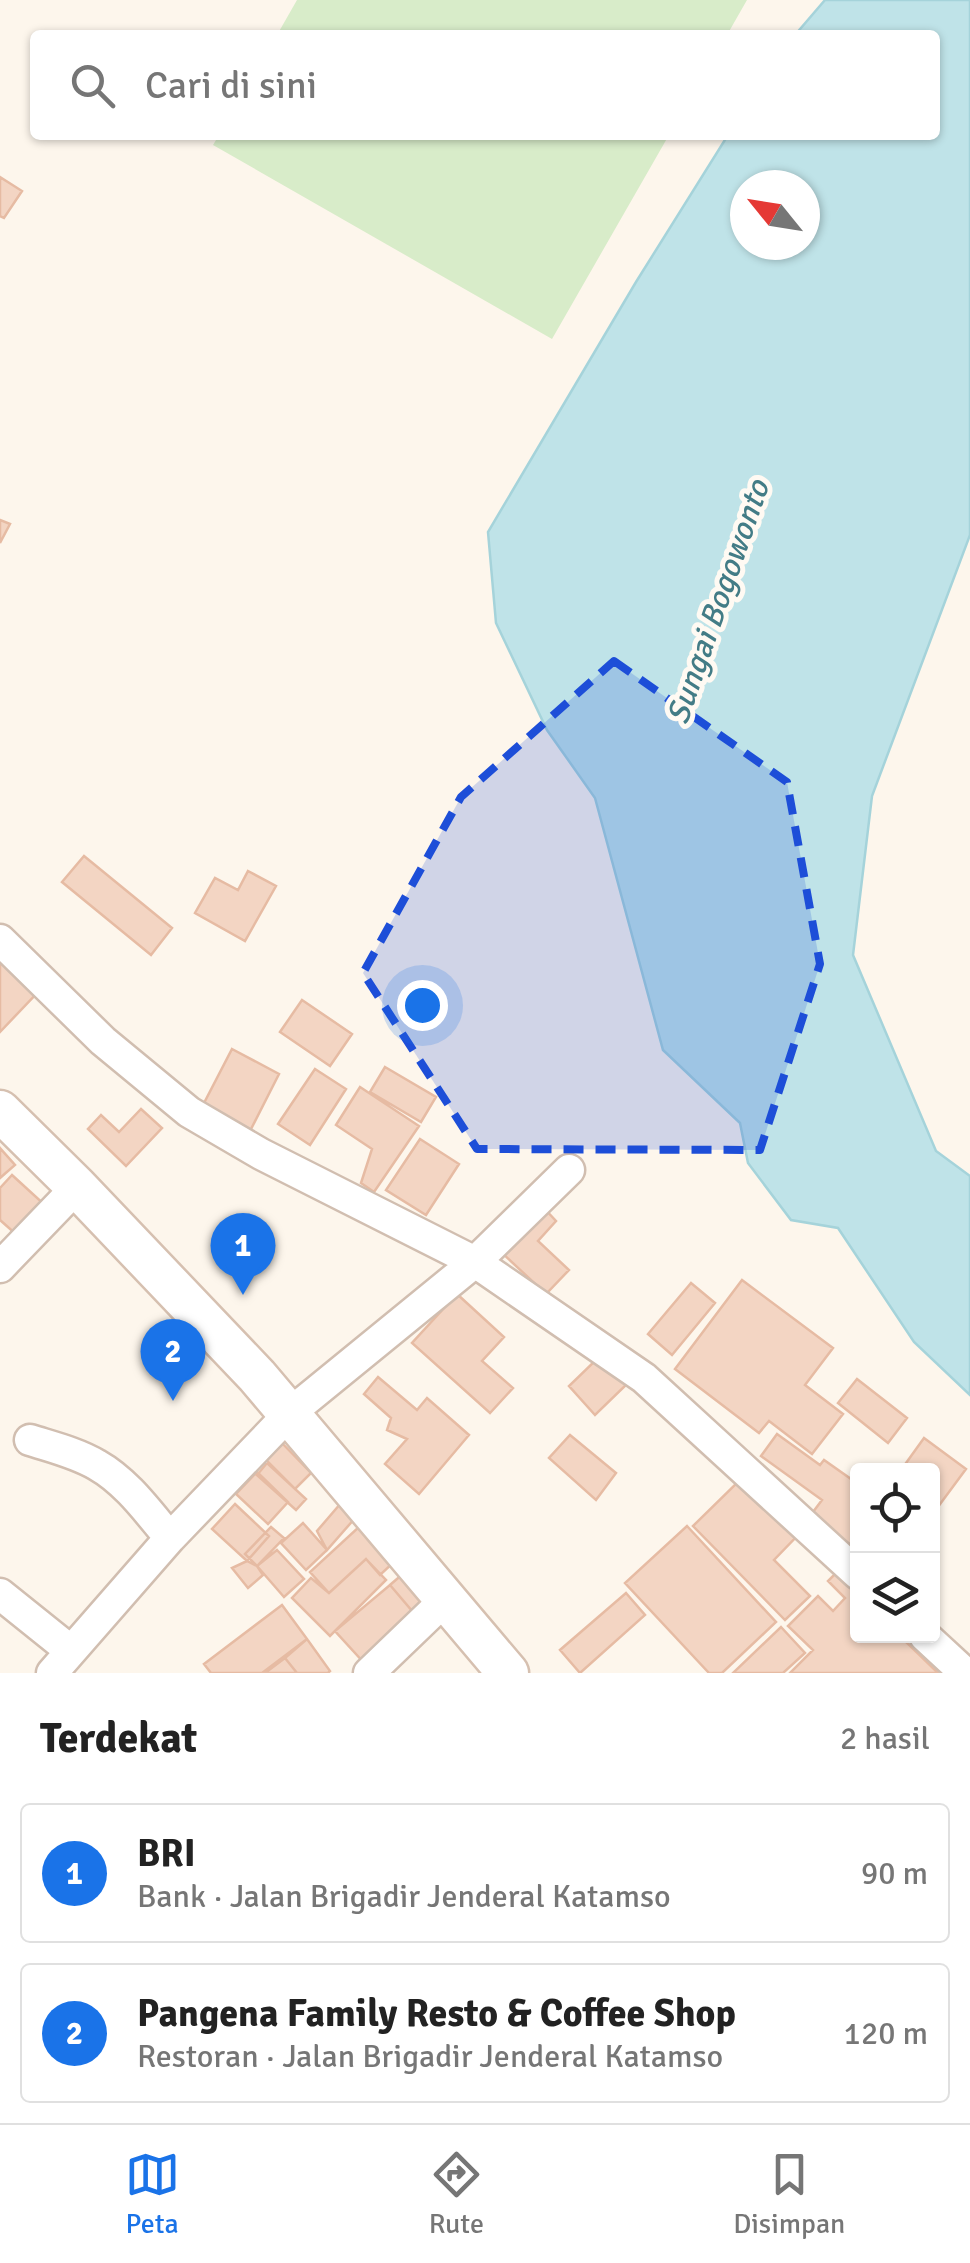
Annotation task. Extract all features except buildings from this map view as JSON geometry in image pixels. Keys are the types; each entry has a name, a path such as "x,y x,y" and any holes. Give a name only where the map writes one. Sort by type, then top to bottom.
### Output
{"main road":[{"path":"0,1111 78,1187 290,1413 508,1673"}],"street":[{"path":"0,940 103,1041 189,1112 260,1154 475,1262 644,1378 850,1567"},
{"path":"0,1594 61,1662 170,1538 290,1413 475,1262 569,1170"},
{"path":"0,1267 78,1187"},
{"path":"30,1440 105,1470 138,1500 170,1538"},
{"path":"369,1673 446,1599"},
{"path":"933,1643 965,1673"}],"highlighted area":[{"path":"614,661 787,782 820,964 760,1150 477,1149 363,973 461,797"}],"green space":[{"path":"297,0 747,0 730,30 280,30"},
{"path":"216,140 666,140 552,339 213,145"}],"water":[{"name":"Sungai Bogowonto","path":"825,0 970,0 970,535 872,796 853,955 936,1151 970,1176 970,1395 914,1342 838,1228 791,1220 748,1163 740,1123 663,1050 595,798 547,730 496,623 488,532 725,140 940,140 940,30 799,30"}],"place":[{"name":"BRI","path":"243,1295"},
{"name":"Pangena Family Resto & Coffee Shop","path":"173,1401"}]}
